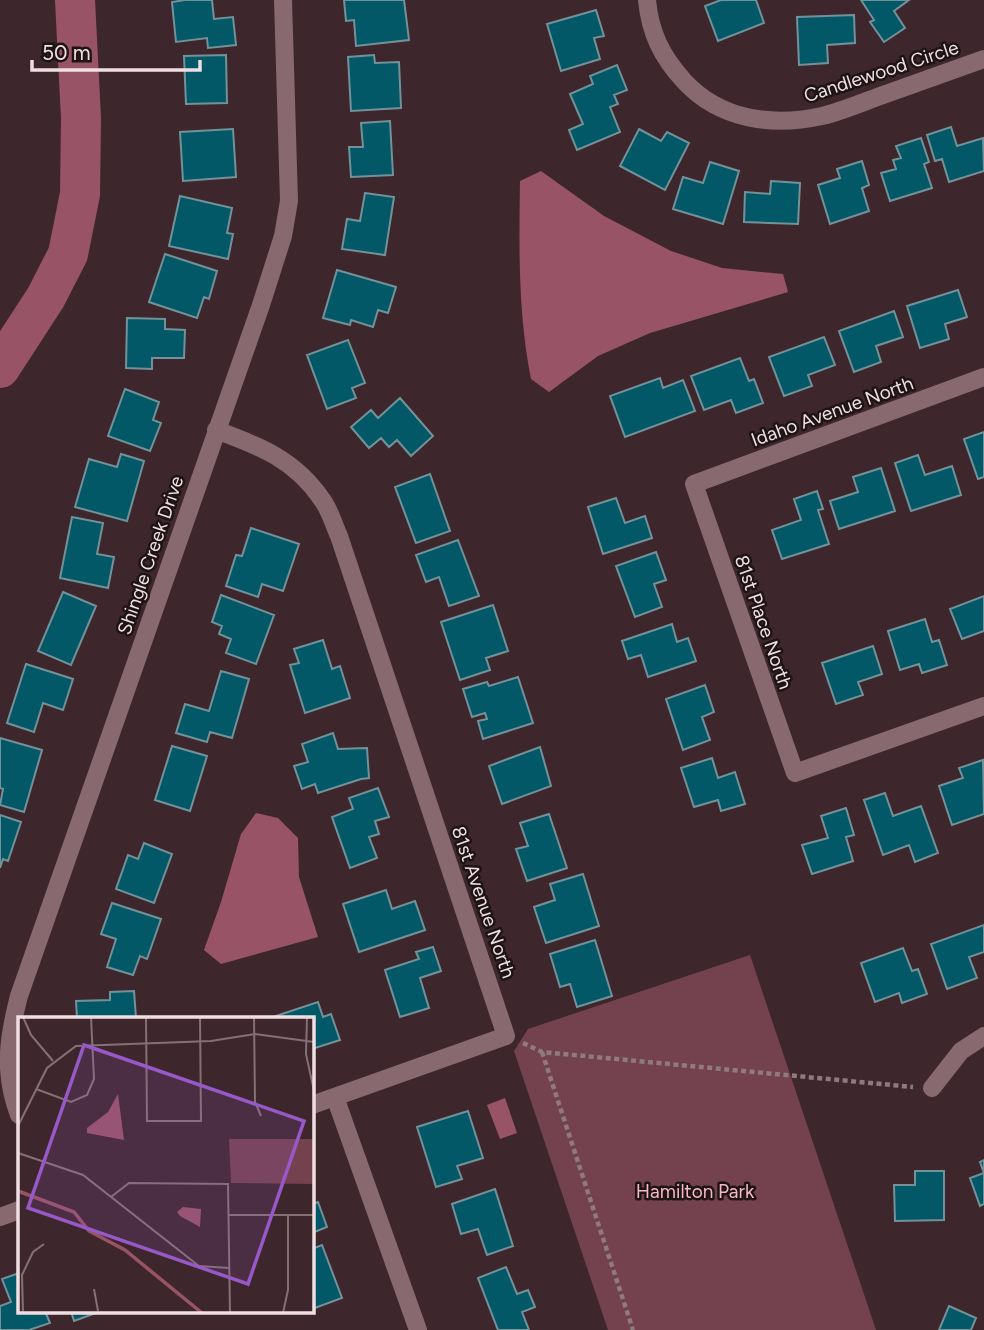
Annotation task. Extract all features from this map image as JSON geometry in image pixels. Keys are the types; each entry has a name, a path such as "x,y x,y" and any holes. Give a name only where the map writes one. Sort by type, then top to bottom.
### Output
{"street":[{"name":"Shingle Creek Drive","path":"18,1112 9,1068 10,1031 19,996 283,236 289,201 283,0"},
{"name":"Candlewood Circle","path":"647,0 654,37 670,66 694,92 723,109 755,120 789,121 824,116 984,59"},
{"name":"Idaho Avenue North","path":"694,484 984,377"},
{"name":"81st Avenue North","path":"216,430 276,454 303,475 324,502 339,536 506,1036"},
{"name":"81st Place North","path":"694,484 795,773 984,706"},
{"path":"313,1105 506,1036"},
{"path":"932,1088 961,1051 984,1036"},
{"path":"335,1097 418,1330"},
{"path":"0,1217 18,1210"}],"path":[{"path":"506,1036 542,1052 932,1088"},
{"path":"542,1052 633,1330"}],"green space":[{"name":"Hamilton Park","path":"750,955 876,1330 608,1330 514,1051 528,1029"}],"shaded area":[{"path":"541,171 604,216 671,251 722,268 783,274 788,292 650,333 598,356 549,392 531,379 520,280 520,181"},
{"path":"256,813 278,818 298,838 299,877 318,937 221,964 204,950 241,834"},
{"path":"505,1098 517,1133 500,1139 487,1105"}],"building":[{"path":"212,0 214,19 233,17 236,45 208,48 207,38 176,42 172,2"},
{"path":"344,0 404,0 409,40 356,46 354,20 346,21"},
{"path":"721,0 756,0 764,23 718,41 705,6"},
{"path":"861,0 909,0 894,11 905,28 884,42 870,22 874,20"},
{"path":"596,10 604,36 594,38 600,59 561,71 547,24"},
{"path":"854,15 855,43 827,45 828,63 799,65 797,17"},
{"path":"226,55 227,103 186,104 184,56"},
{"path":"374,55 375,63 399,62 401,108 351,111 348,57"},
{"path":"617,65 627,90 614,95 618,104 610,107 620,132 577,150 569,130 583,124 570,94 593,84 590,76"},
{"path":"390,121 393,175 351,177 349,147 363,147 361,123"},
{"path":"951,127 957,146 983,138 984,171 949,182 942,159 935,161 927,135"},
{"path":"233,129 236,177 183,181 180,132"},
{"path":"639,129 661,141 667,132 689,143 665,190 620,166"},
{"path":"921,138 929,162 924,164 932,188 890,201 881,173 896,169 893,160 901,158 896,146"},
{"path":"862,161 869,185 862,188 869,211 830,224 818,185 840,178 837,169"},
{"path":"710,162 739,171 723,224 673,209 683,177 703,183"},
{"path":"771,181 800,183 798,224 744,222 745,192 770,194"},
{"path":"365,193 394,197 385,255 342,249 347,219 360,221"},
{"path":"180,196 232,208 227,233 233,234 228,259 169,246"},
{"path":"165,254 217,271 209,299 204,297 197,318 149,302"},
{"path":"337,270 396,287 388,313 378,310 373,327 351,320 350,325 323,318"},
{"path":"958,290 967,317 945,324 949,339 920,348 907,306"},
{"path":"894,311 903,337 876,346 881,362 854,372 839,331"},
{"path":"127,318 165,319 165,329 185,330 184,358 152,358 152,369 126,368"},
{"path":"824,337 835,365 808,375 812,386 784,396 769,357"},
{"path":"348,340 365,383 352,388 356,398 327,409 307,355"},
{"path":"740,358 749,381 754,379 763,403 736,413 731,400 704,410 691,376"},
{"path":"660,378 663,388 683,380 695,411 625,437 610,396"},
{"path":"125,389 159,402 153,420 161,423 150,451 108,436"},
{"path":"400,398 433,436 411,456 397,440 389,447 381,438 369,448 351,427 371,410 378,418"},
{"path":"984,432 984,477 978,479 964,439"},
{"path":"121,454 144,461 127,521 75,507 89,459 117,467"},
{"path":"918,455 925,475 952,466 961,495 911,511 895,463"},
{"path":"881,468 895,511 839,529 830,501 858,492 853,477"},
{"path":"430,474 450,531 416,543 395,487"},
{"path":"817,491 823,509 818,510 829,544 782,559 772,530 801,520 794,499"},
{"path":"616,498 625,523 645,516 652,538 603,554 588,507"},
{"path":"72,517 103,523 97,554 114,557 108,588 60,578"},
{"path":"251,528 299,544 283,591 262,584 258,597 226,586 236,555 242,556"},
{"path":"458,540 479,596 449,606 439,577 426,582 416,555"},
{"path":"656,552 666,580 654,584 662,607 635,617 616,566"},
{"path":"63,592 96,606 71,665 38,651"},
{"path":"221,595 274,615 256,664 226,653 231,639 219,634 222,626 212,622"},
{"path":"984,596 984,631 962,639 950,609"},
{"path":"493,605 508,651 486,658 490,670 460,680 441,622"},
{"path":"925,619 932,642 939,640 947,665 922,673 919,664 900,670 888,631"},
{"path":"672,624 677,642 688,638 696,661 648,677 641,655 628,659 622,641"},
{"path":"323,640 332,669 340,666 350,698 305,713 290,665 299,663 294,649"},
{"path":"873,646 882,674 858,682 863,695 836,704 822,663"},
{"path":"26,664 73,679 63,710 43,703 34,732 7,723"},
{"path":"221,671 249,679 232,738 210,732 207,742 176,733 185,704 209,711"},
{"path":"518,677 533,723 483,739 478,721 487,719 485,713 472,717 463,689 487,682 489,686"},
{"path":"705,685 714,712 702,717 710,740 683,750 666,699"},
{"path":"333,733 338,749 367,748 369,778 318,793 315,784 302,789 294,766 308,762 302,744"},
{"path":"0,738 42,750 24,812 0,805 3,789 0,788"},
{"path":"172,746 207,756 190,811 155,800"},
{"path":"540,747 551,786 502,804 489,766"},
{"path":"712,758 718,778 735,772 745,804 721,811 718,800 694,807 681,768"},
{"path":"983,760 984,814 952,825 939,786 963,778 959,768"},
{"path":"378,788 389,817 375,821 379,834 369,837 377,858 350,868 332,817 353,809 349,798"},
{"path":"885,793 893,816 921,806 938,853 915,862 909,845 883,855 864,800"},
{"path":"846,808 854,835 846,837 853,861 812,874 802,845 828,838 821,816"},
{"path":"549,814 567,868 527,881 516,849 528,846 520,823"},
{"path":"0,815 21,822 8,861 3,859 0,868"},
{"path":"144,843 172,854 154,903 116,889 128,855 138,859"},
{"path":"583,874 599,926 546,943 534,907 555,900 550,884"},
{"path":"386,890 392,909 415,901 425,930 359,952 343,904"},
{"path":"112,903 161,919 147,959 140,956 133,975 107,967 116,939 101,934"},
{"path":"984,925 984,952 969,957 977,978 947,989 931,944"},
{"path":"595,940 612,996 577,1007 570,984 560,987 550,954"},
{"path":"433,947 441,971 420,978 429,1008 400,1017 385,970 419,959 416,952"},
{"path":"903,948 912,971 918,969 927,994 902,1003 899,993 875,1002 861,963"},
{"path":"134,991 136,1017 77,1017 76,1001 110,1000 110,992"},
{"path":"318,1002 323,1017 331,1014 340,1040 313,1049 313,1017 273,1017"},
{"path":"468,1111 483,1158 457,1166 462,1179 436,1187 417,1127"},
{"path":"915,1171 944,1171 944,1220 895,1221 894,1185 915,1185"},
{"path":"984,1173 984,1204 980,1206 970,1178"},
{"path":"495,1189 513,1246 487,1255 478,1229 461,1234 452,1204"},
{"path":"318,1202 327,1227 313,1233 313,1204"},
{"path":"322,1245 342,1298 313,1309 313,1249"},
{"path":"506,1267 517,1294 528,1290 535,1307 522,1312 529,1330 498,1330 478,1278"},
{"path":"18,1273 18,1312 45,1312 50,1323 29,1330 0,1330 0,1306 11,1302 2,1279"},
{"path":"949,1306 976,1318 971,1330 939,1330"},
{"path":"71,1312 96,1312 96,1313 74,1321"}],"waterway":[{"path":"0,368 46,297 68,254 80,194 81,118 75,0"}]}
